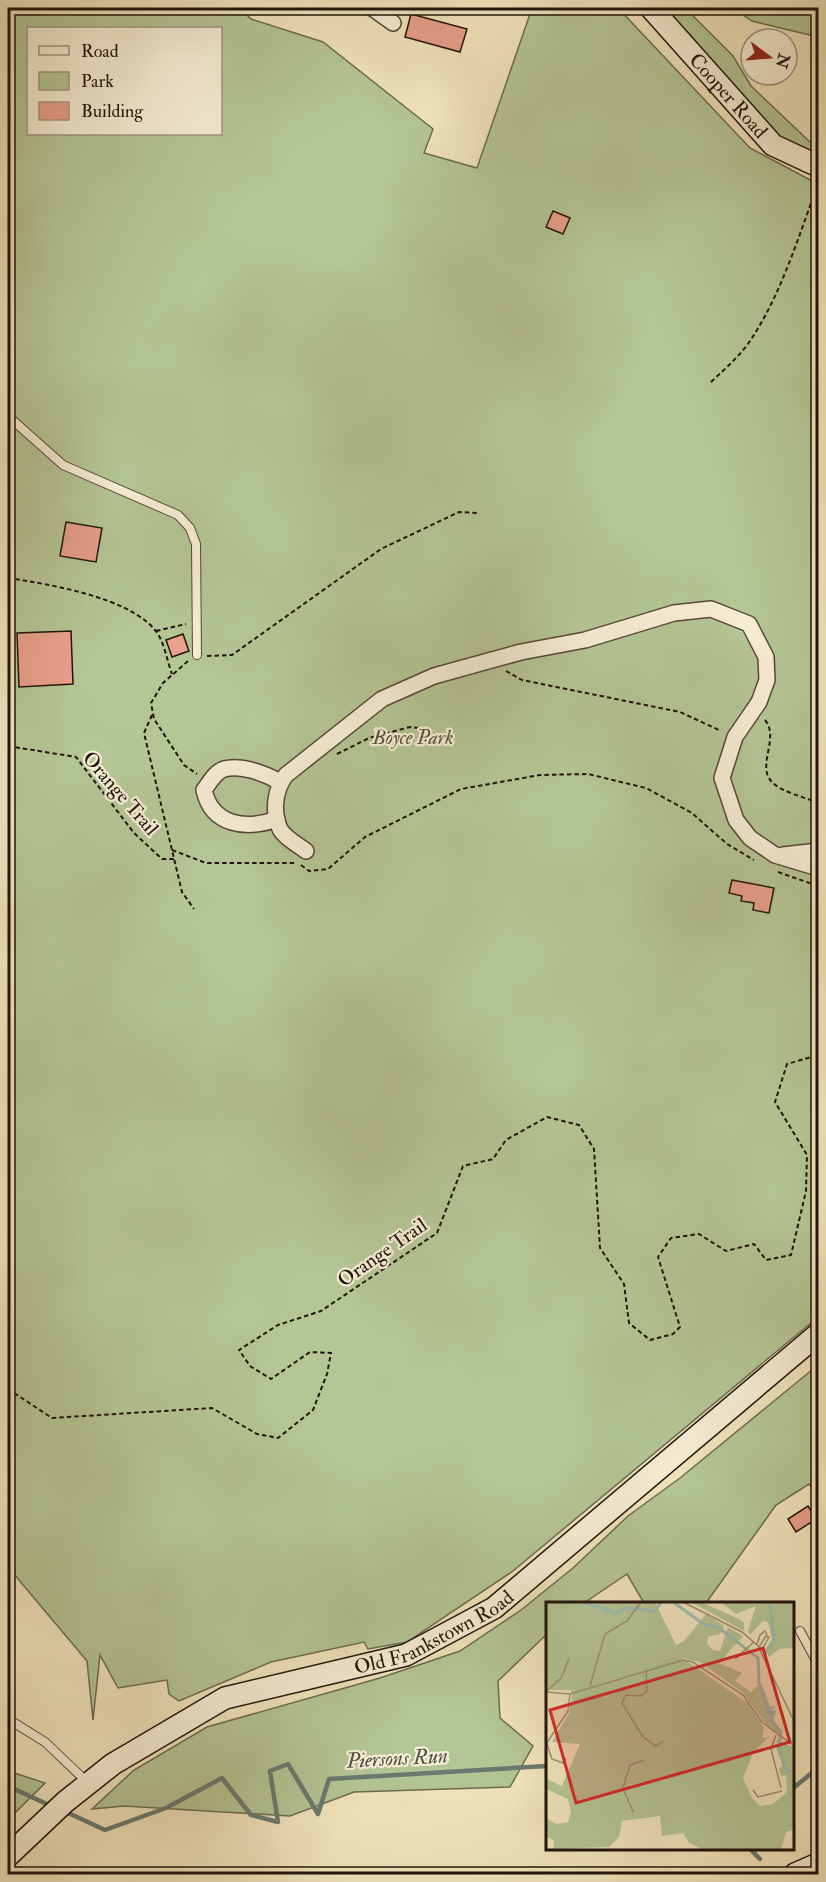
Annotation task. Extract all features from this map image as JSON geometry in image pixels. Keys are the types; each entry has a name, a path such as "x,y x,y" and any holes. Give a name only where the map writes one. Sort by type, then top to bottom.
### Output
{"street":[{"path":"372,8 393,23"},
{"name":"Cooper Road","path":"651,8 773,145 819,166"},
{"path":"306,850 280,831 274,809 280,782 382,699 434,676 489,661 585,640 674,613 711,609 749,624 766,657 767,680 753,711 735,737 722,778 736,820 773,862 819,868"},
{"path":"277,819 263,823 242,823 217,817 208,805 204,790 224,769 239,769 268,775 280,782"},
{"path":"773,862 819,851"},
{"name":"Old Frankstown Road","path":"8,1856 58,1808 113,1764 225,1698 406,1655 494,1608 819,1334"}],"lane":[{"path":"8,416 63,465 178,515 190,528 196,544 197,655"},
{"path":"800,1631 819,1664"},
{"path":"8,1719 45,1742 88,1783"}],"path":[{"path":"711,382 734,361 752,338 768,310 819,183"},
{"path":"209,783 184,765 154,719 151,703 172,674 197,655 232,656 381,549 459,512 478,513"},
{"path":"8,578 66,587 126,611 156,631 172,674"},
{"path":"156,631 197,621"},
{"path":"489,661 522,680 680,712 735,737"},
{"path":"753,711 767,722 771,730 766,774 773,784 819,803"},
{"path":"153,712 144,733 182,892 194,909"},
{"path":"321,747 327,753 340,755 369,738 410,727 419,728 429,746"},
{"name":"Orange Trail","path":"8,746 76,757 134,833 162,859 174,859"},
{"path":"172,850 206,863 298,863 309,871 328,869 365,837 461,789 540,775 588,774 646,788 692,813 727,844 762,864"},
{"path":"773,862 819,886"},
{"name":"Orange Trail","path":"8,1389 52,1418 212,1408 257,1434 278,1438 313,1410 327,1374 331,1353 310,1352 271,1379 250,1366 239,1350 278,1325 321,1311 437,1233 463,1166 493,1159 506,1140 547,1117 579,1125 594,1149 600,1248 624,1284 630,1323 650,1340 673,1334 681,1327 658,1257 671,1238 699,1234 726,1251 754,1244 766,1260 791,1255 806,1191 807,1155 775,1102 786,1064 819,1055"}],"green space":[{"name":"Boyce Park","path":"8,8 240,8 251,19 323,42 433,129 424,153 477,168 532,8 618,8 750,148 818,184 818,1317 513,1571 407,1642 368,1649 364,1642 271,1662 179,1701 169,1694 167,1680 118,1688 100,1655 93,1720 87,1661 8,1567"},
{"path":"658,8 685,8 733,56 739,66 739,87 752,87 810,142 818,146 818,159 780,140"},
{"path":"733,8 818,8 818,37 799,32 799,27 777,27 752,21"},
{"path":"818,1365 818,1496 809,1484 776,1505 707,1602 643,1602 627,1574 585,1602 546,1602 546,1635 498,1681 500,1718 533,1746 510,1787 354,1792 290,1816 124,1806 92,1809 134,1770 207,1727 380,1678 460,1651 521,1610 573,1568 628,1516 680,1478"},
{"path":"8,1771 45,1783 8,1820"}],"building":[{"path":"411,14 467,29 460,52 405,37"},
{"path":"553,211 570,218 563,234 546,227"},
{"path":"66,522 102,528 96,562 60,556"},
{"path":"71,631 73,684 19,687 17,633"},
{"path":"183,634 189,651 172,657 166,640"},
{"path":"732,880 774,888 769,913 753,910 754,903 741,901 742,896 729,893"},
{"path":"808,1506 816,1519 796,1532 788,1519"},
{"path":"430,1869 430,1874 416,1874 416,1870"}],"waterway":[{"name":"Piersons Run","path":"64,1811 105,1830 166,1808 222,1778 251,1815 278,1822 270,1771 288,1764 318,1814 329,1779 546,1766"},
{"name":"Piersons Run","path":"793,1788 818,1768"},
{"name":"Piersons Run","path":"8,1786 53,1807"},
{"path":"750,1849 760,1859"}]}
